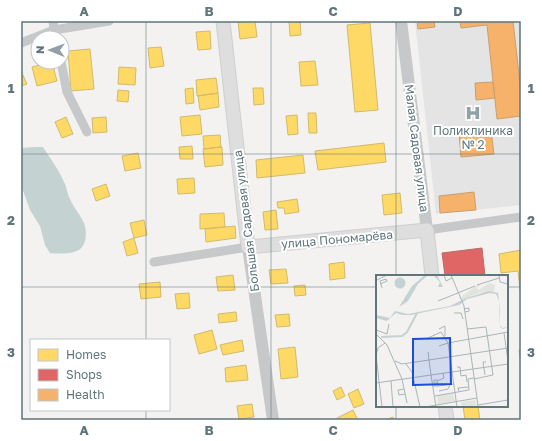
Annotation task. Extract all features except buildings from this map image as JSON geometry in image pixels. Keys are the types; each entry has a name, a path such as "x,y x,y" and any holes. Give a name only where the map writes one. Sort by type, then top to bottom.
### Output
{"main road":[{"name":"Большая Садовая улица","path":"223,21 248,247"},
{"name":"улица Пономарёва","path":"248,247 427,230"},
{"name":"Малая Садовая улица","path":"427,230 432,275"},
{"path":"445,407 447,420"}],"street":[{"path":"54,30 108,21"},
{"name":"Малая Садовая улица","path":"401,21 427,230"},
{"path":"62,70 67,92 87,132"},
{"name":"улица Пономарёва","path":"427,230 521,217"},
{"name":"улица Пономарёва","path":"154,262 248,247"},
{"name":"Большая Садовая улица","path":"248,247 273,420"}],"shaded area":[{"name":"Поликлиника № 2","path":"415,21 521,21 521,205 436,214"},
{"path":"43,147 60,173 68,195 84,222 86,237 84,244 77,251 64,254 50,253 45,245 40,226 30,210 21,185 21,148"}],"place":[{"name":"Поликлиника № 2","path":"473,113"}]}
